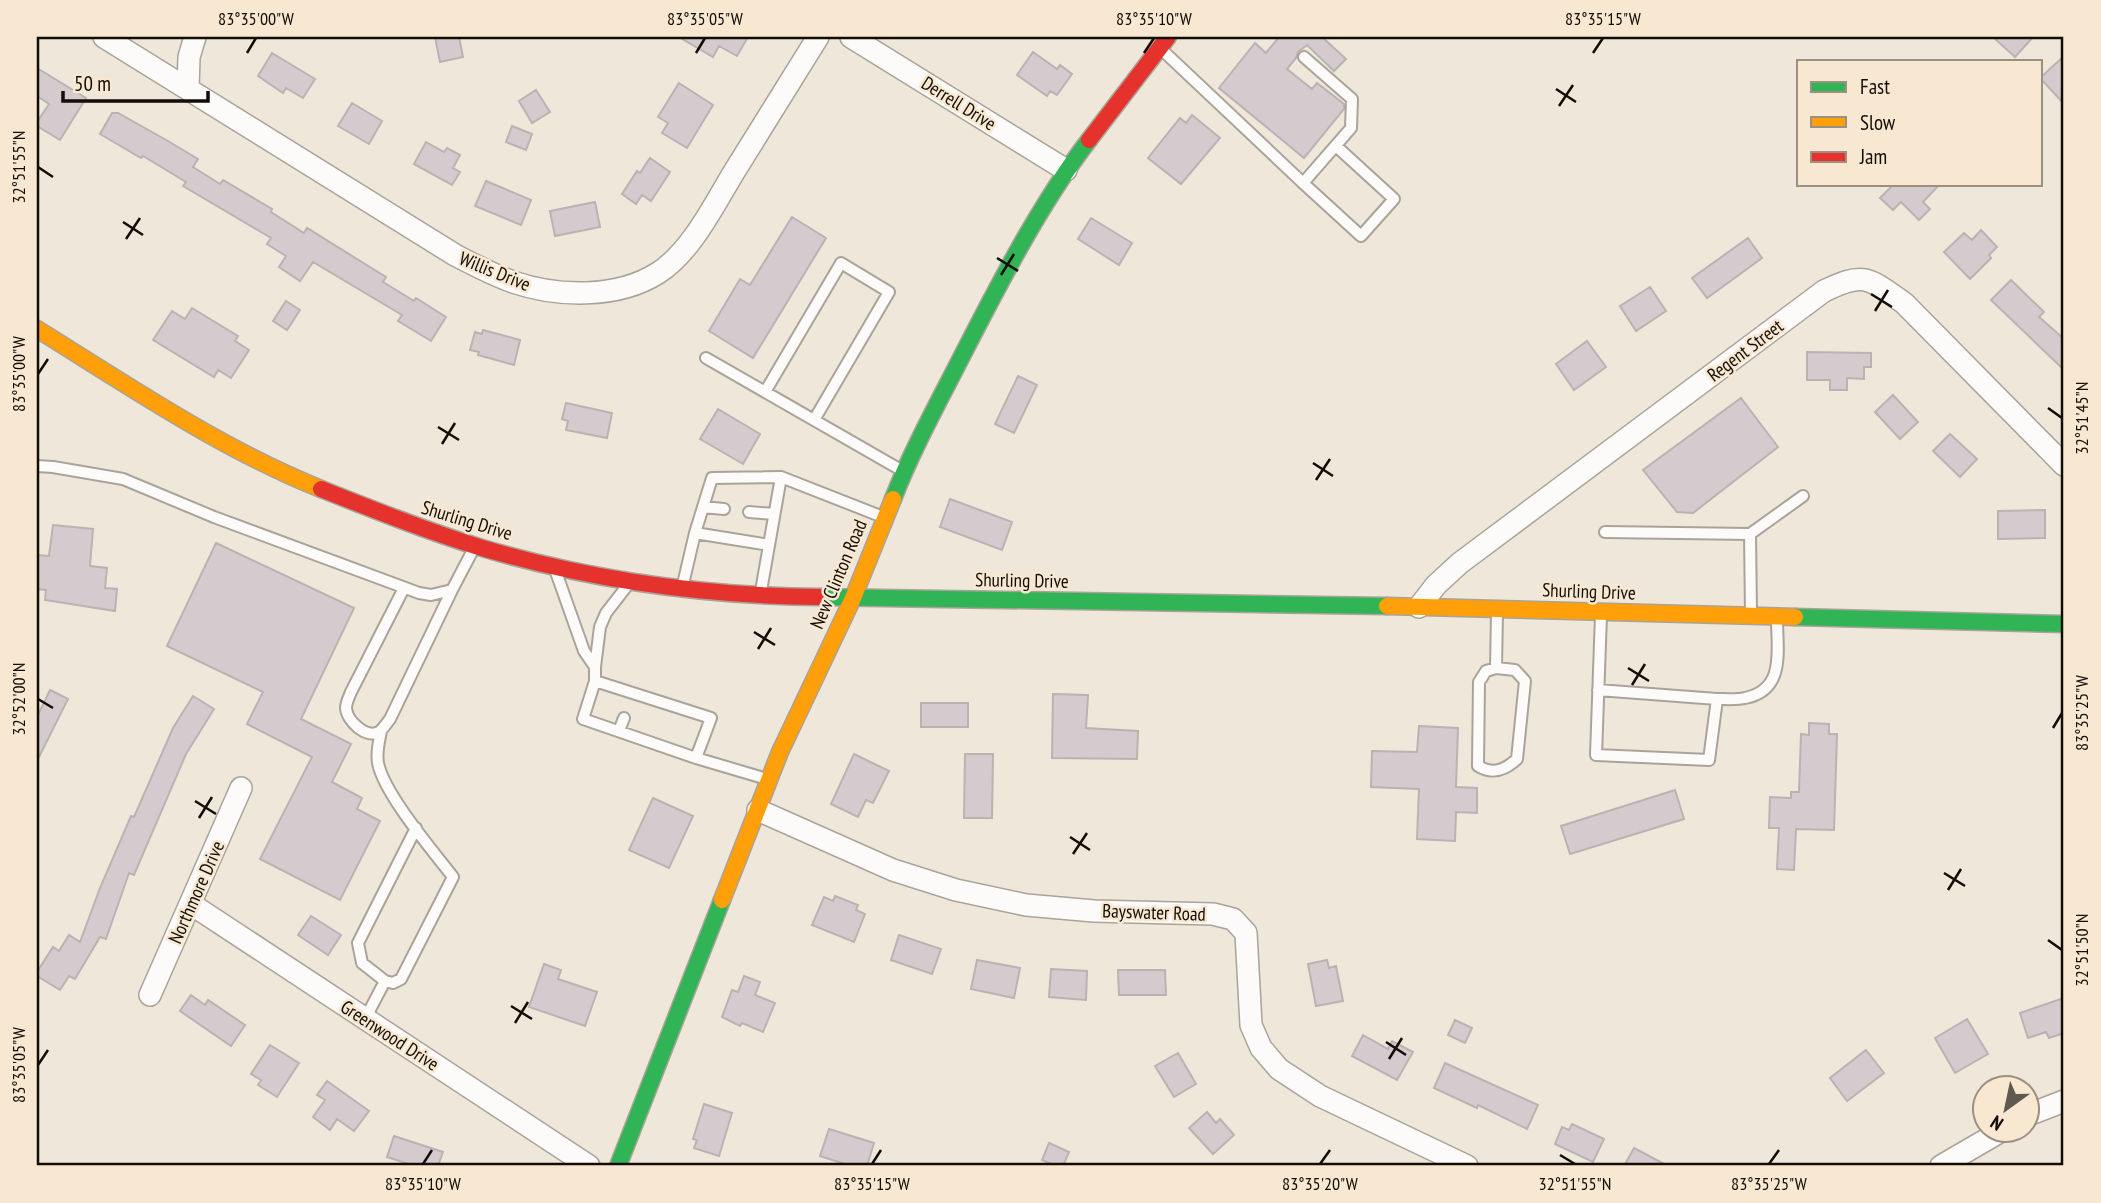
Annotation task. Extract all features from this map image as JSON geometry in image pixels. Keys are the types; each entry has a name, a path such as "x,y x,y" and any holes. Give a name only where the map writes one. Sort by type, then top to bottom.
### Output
{"main road":[{"name":"New Clinton Road","path":"618,1166 769,780 853,598 904,471 991,299 1066,170 1164,42"},
{"name":"Shurling Drive","path":"37,329 190,423 286,474 396,521 554,567 631,581 761,595 853,598 1419,607 2064,624"}],"street":[{"name":"Willis Drive","path":"103,37 481,269 515,283 551,291 596,292 620,289 646,279 659,273 678,256 701,225 818,37"},
{"path":"188,89 189,57 195,37"},
{"name":"Derrell Drive","path":"851,37 1066,170"},
{"name":"Regent Street","path":"1419,607 1436,585 1460,563 1824,291 1847,280 1861,278 1875,282 1904,303 2064,465"},
{"name":"Northmore Drive","path":"150,995 241,788"},
{"name":"Bayswater Road","path":"758,810 893,870 957,890 1026,905 1094,911 1213,914 1233,919 1246,933 1251,1025 1261,1048 1279,1069 1320,1096 1467,1166"},
{"name":"Greenwood Drive","path":"191,904 589,1166"},
{"path":"2042,1110 2064,1101"},
{"path":"1941,1166 1978,1144"}],"lane":[{"path":"1164,42 1303,183 1361,236 1394,199 1336,146"},
{"path":"1303,183 1351,128 1352,99 1304,57"},
{"path":"765,392 841,263 889,292 814,419"},
{"path":"706,358 904,471"},
{"path":"37,466 123,480 404,588 432,595 452,590"},
{"path":"683,588 695,533 712,478 780,477 886,518"},
{"path":"761,595 780,477"},
{"path":"1605,532 1750,534 1803,496"},
{"path":"703,507 724,509"},
{"path":"749,512 774,514"},
{"path":"695,533 769,545"},
{"path":"1750,534 1751,616"},
{"path":"416,828 358,943 362,963 385,981 393,983 401,979 453,877 388,787 379,767 377,753 381,731 390,719 475,545"},
{"path":"554,567 584,651 595,667"},
{"path":"631,581 606,613 600,626 595,681 583,719 643,740 671,743 696,758 769,780"},
{"path":"381,731 365,732 355,725 348,716 346,706 404,588"},
{"path":"1496,668 1497,609"},
{"path":"1601,612 1596,755 1709,760 1717,699"},
{"path":"1598,690 1717,699 1745,698 1766,690 1775,677 1777,664 1777,617"},
{"path":"1496,668 1515,670 1525,681 1517,759 1496,772 1486,771 1478,766 1479,682 1486,670 1496,668"},
{"path":"595,681 684,714 711,718 696,758"},
{"path":"619,731 624,718"},
{"path":"643,740 648,728"},
{"path":"365,1019 385,981"}],"building":[{"path":"435,37 459,37 463,57 440,62"},
{"path":"679,37 748,37 737,56 719,46 713,57"},
{"path":"1279,37 1322,37 1346,59 1334,71 1307,45 1298,52 1287,69 1312,89 1317,83 1344,104 1344,109 1304,158 1219,88 1255,43 1266,53"},
{"path":"1993,37 2033,37 2015,57"},
{"path":"1033,52 1057,69 1060,65 1072,74 1057,95 1050,91 1047,96 1017,75"},
{"path":"272,53 315,79 303,98 286,88 283,93 258,76"},
{"path":"2064,56 2064,104 2042,80 2042,76"},
{"path":"37,68 86,98 60,140 37,126 49,104 37,96"},
{"path":"679,83 713,105 687,148 662,133 668,123 658,117"},
{"path":"536,90 550,112 532,123 519,101"},
{"path":"352,103 382,121 369,144 338,126"},
{"path":"112,113 118,113 198,159 193,167 220,184 223,180 272,209 271,212 304,233 307,228 386,277 383,282 446,317 431,341 398,321 402,315 313,262 300,281 279,267 286,256 267,244 271,238 183,186 186,182 100,134"},
{"path":"1192,115 1220,138 1181,184 1148,158 1180,118 1186,123"},
{"path":"512,126 532,134 526,150 506,142"},
{"path":"426,142 444,152 447,148 460,155 453,168 460,172 452,185 414,164"},
{"path":"650,158 670,172 651,201 642,195 636,204 622,194 637,171 640,173"},
{"path":"486,181 531,200 521,225 475,206"},
{"path":"1892,186 1938,186 1923,202 1930,209 1919,220 1901,202 1893,210 1880,198"},
{"path":"595,202 600,227 555,236 550,211"},
{"path":"792,217 826,238 753,358 709,331 740,279 750,285"},
{"path":"1091,218 1132,243 1119,265 1078,239"},
{"path":"1981,230 1997,247 1989,255 1991,258 1970,279 1944,252 1964,233 1972,240"},
{"path":"1748,238 1762,258 1707,298 1692,278"},
{"path":"2011,280 2044,312 2039,317 2064,339 2064,370 1991,300"},
{"path":"1650,287 1666,311 1636,331 1620,306"},
{"path":"286,301 300,310 287,330 273,321"},
{"path":"192,308 238,336 235,341 249,350 231,378 218,370 214,377 153,340 172,311 185,319"},
{"path":"483,330 520,340 514,365 478,355 479,352 470,350 475,332 482,334"},
{"path":"1587,341 1606,367 1574,390 1556,364"},
{"path":"1807,352 1871,353 1871,367 1864,367 1864,379 1847,378 1847,390 1830,390 1830,380 1807,380"},
{"path":"1018,376 1037,385 1014,433 995,424"},
{"path":"1893,395 1918,422 1900,439 1875,412"},
{"path":"1741,398 1778,447 1693,513 1677,512 1643,470"},
{"path":"566,403 612,413 607,438 566,430 568,421 562,419"},
{"path":"718,409 760,434 743,464 700,439"},
{"path":"1950,434 1977,459 1960,477 1933,451"},
{"path":"950,499 1012,522 1002,550 940,527"},
{"path":"2045,510 2045,538 1998,539 1998,511"},
{"path":"53,525 93,529 90,566 107,568 105,588 117,589 115,611 45,600 46,590 37,589 37,555 49,556"},
{"path":"216,543 354,608 301,719 351,744 332,782 362,798 357,809 380,821 340,900 260,859 312,757 247,724 263,692 167,646"},
{"path":"50,690 68,699 37,761 37,717"},
{"path":"1053,694 1088,695 1086,728 1138,731 1137,759 1052,758"},
{"path":"193,696 214,709 186,754 134,875 129,873 106,939 100,937 75,979 69,976 60,990 37,976 37,972 53,947 59,951 69,935 80,942 131,816 134,817 173,728"},
{"path":"921,703 968,703 968,727 921,727"},
{"path":"1809,723 1829,724 1829,734 1837,734 1834,830 1796,829 1794,870 1777,869 1779,828 1769,828 1770,797 1791,798 1791,792 1799,792 1801,734 1809,735"},
{"path":"1419,726 1458,728 1456,787 1477,788 1477,813 1456,812 1455,841 1417,839 1419,789 1371,787 1372,751 1417,752"},
{"path":"854,754 889,771 873,803 866,800 858,817 831,804"},
{"path":"965,754 993,754 992,818 964,818"},
{"path":"1675,790 1684,819 1570,854 1561,826"},
{"path":"653,798 693,816 669,868 629,850"},
{"path":"835,896 858,905 856,910 865,914 854,942 812,925 824,897 833,901"},
{"path":"311,916 341,935 328,955 298,935"},
{"path":"899,935 941,949 932,974 891,960"},
{"path":"977,960 1020,968 1014,998 971,989"},
{"path":"1327,960 1329,968 1336,966 1343,1001 1316,1006 1308,964"},
{"path":"544,964 561,970 558,979 597,992 585,1026 529,1007"},
{"path":"1051,969 1087,971 1086,1000 1049,997"},
{"path":"1118,970 1165,970 1166,995 1119,995"},
{"path":"744,976 760,982 755,995 775,1003 763,1032 742,1023 740,1026 722,1017 732,990 738,992"},
{"path":"191,995 205,1005 208,1000 245,1025 231,1046 180,1011"},
{"path":"2064,998 2064,1033 2049,1038 2046,1032 2028,1038 2020,1013"},
{"path":"1967,1019 1988,1054 1955,1073 1935,1038"},
{"path":"1455,1020 1472,1028 1465,1043 1448,1035"},
{"path":"1363,1035 1388,1049 1392,1041 1413,1052 1397,1080 1352,1056"},
{"path":"270,1045 299,1063 277,1097 258,1085 261,1080 251,1074"},
{"path":"1866,1050 1884,1073 1847,1101 1830,1078"},
{"path":"1178,1053 1196,1084 1174,1097 1155,1066"},
{"path":"1445,1063 1538,1105 1527,1129 1478,1105 1477,1108 1434,1088"},
{"path":"327,1081 369,1111 354,1131 337,1119 330,1130 313,1117 325,1100 317,1095"},
{"path":"704,1104 732,1113 719,1156 694,1148 697,1140 693,1139"},
{"path":"1207,1112 1216,1123 1220,1119 1234,1135 1213,1154 1189,1128"},
{"path":"1572,1124 1604,1139 1593,1162 1555,1144 1562,1127 1569,1130"},
{"path":"829,1129 874,1143 867,1166 851,1166 820,1156"},
{"path":"394,1136 443,1152 438,1166 415,1166 387,1157"},
{"path":"1049,1143 1069,1152 1063,1166 1042,1160"},
{"path":"1634,1148 1668,1166 1624,1166"}],"traffic: fast":[{"path":"893,499 908,463 1006,273 1037,217 1089,140"},
{"path":"820,597 1387,606"},
{"path":"1795,617 2064,624"},
{"path":"618,1166 722,900"}],"traffic: slow":[{"path":"37,329 212,436 321,489"},
{"path":"722,900 780,752 853,598 893,499"},
{"path":"1387,606 1795,617"}],"traffic: jam":[{"path":"1089,140 1168,37"},
{"path":"321,489 482,548 565,569 691,589 820,597"}]}
